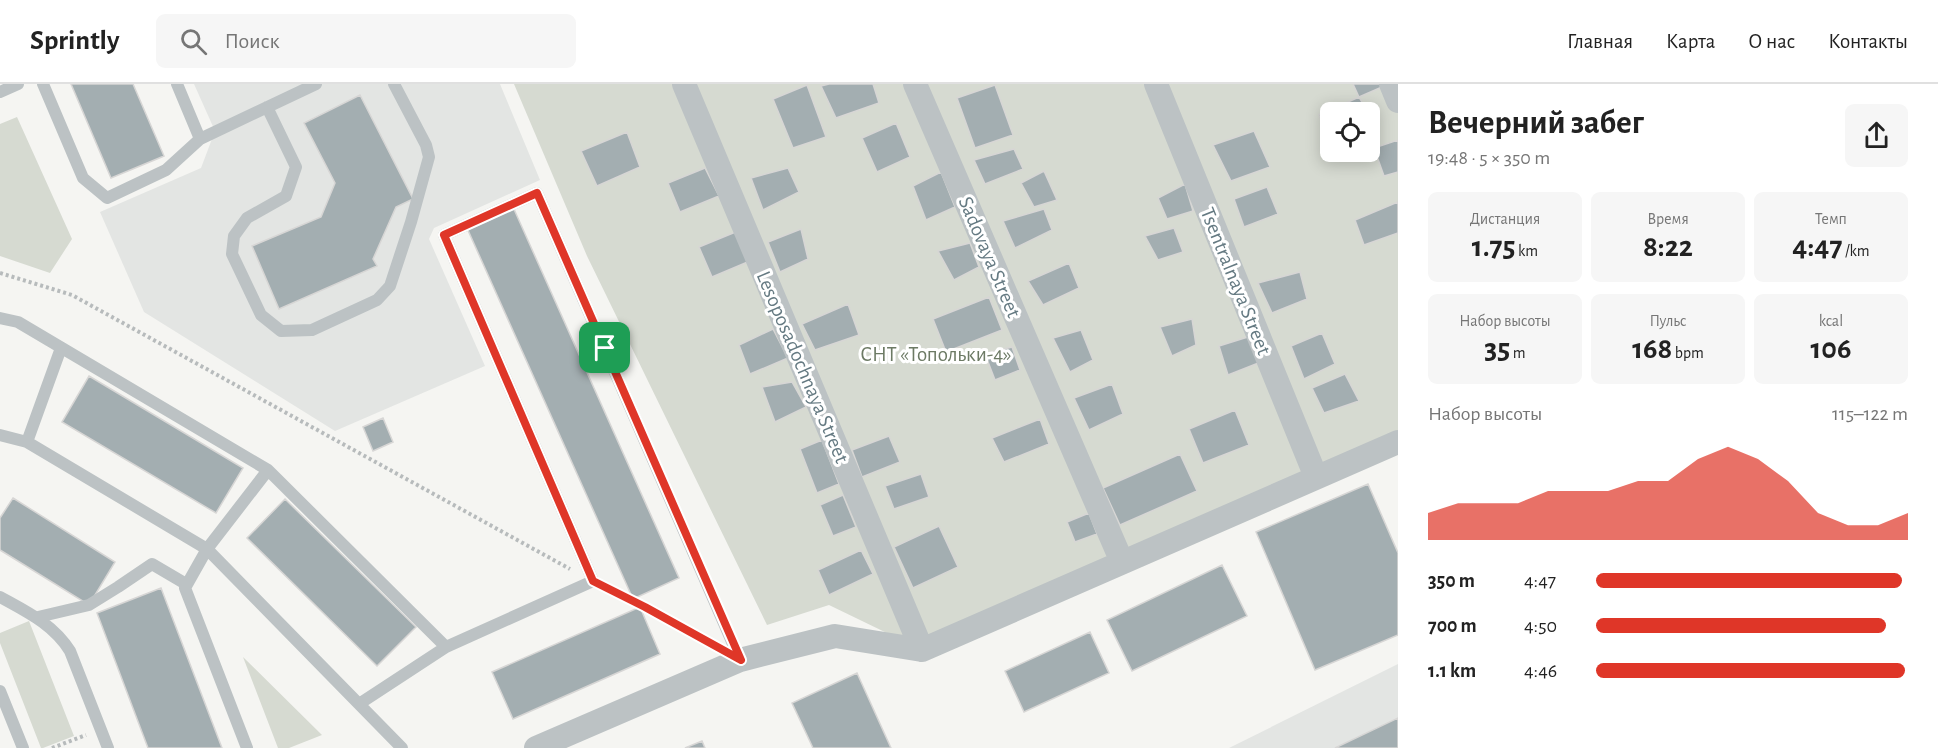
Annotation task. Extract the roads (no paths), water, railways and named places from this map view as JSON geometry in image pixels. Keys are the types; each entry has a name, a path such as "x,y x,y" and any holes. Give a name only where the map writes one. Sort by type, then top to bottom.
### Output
{"street":[{"name":"Lesoposadochnaya Street","path":"684,84 922,650"},
{"name":"Sadovaya Street","path":"915,84 1122,562"},
{"name":"Tsentralnaya Street","path":"1156,84 1316,477"},
{"path":"1391,84 1398,101"},
{"path":"536,748 741,660 835,636 922,650 1398,441"}],"lane":[{"path":"0,92 18,84"},
{"path":"43,84 83,178 107,198 166,170 200,139 316,84"},
{"path":"177,84 200,139"},
{"path":"267,107 296,167 286,195 247,218 234,236 232,254 261,315 281,331 312,330 377,300 390,286 429,157 426,146 394,84"},
{"path":"359,704 446,647 593,581 444,235 537,193 741,660"},
{"path":"0,318 18,322 268,470 446,647"},
{"path":"27,442 61,348"},
{"path":"0,435 27,442 207,549 402,748"},
{"path":"247,748 185,592 186,584 207,549 268,470"},
{"path":"38,617 88,605 152,564 186,584"},
{"path":"0,597 38,617 57,633 70,651 108,748"},
{"path":"0,691 23,748"}],"park label":[{"name":"СНТ «Топольки-4»","path":"936,354"}]}
